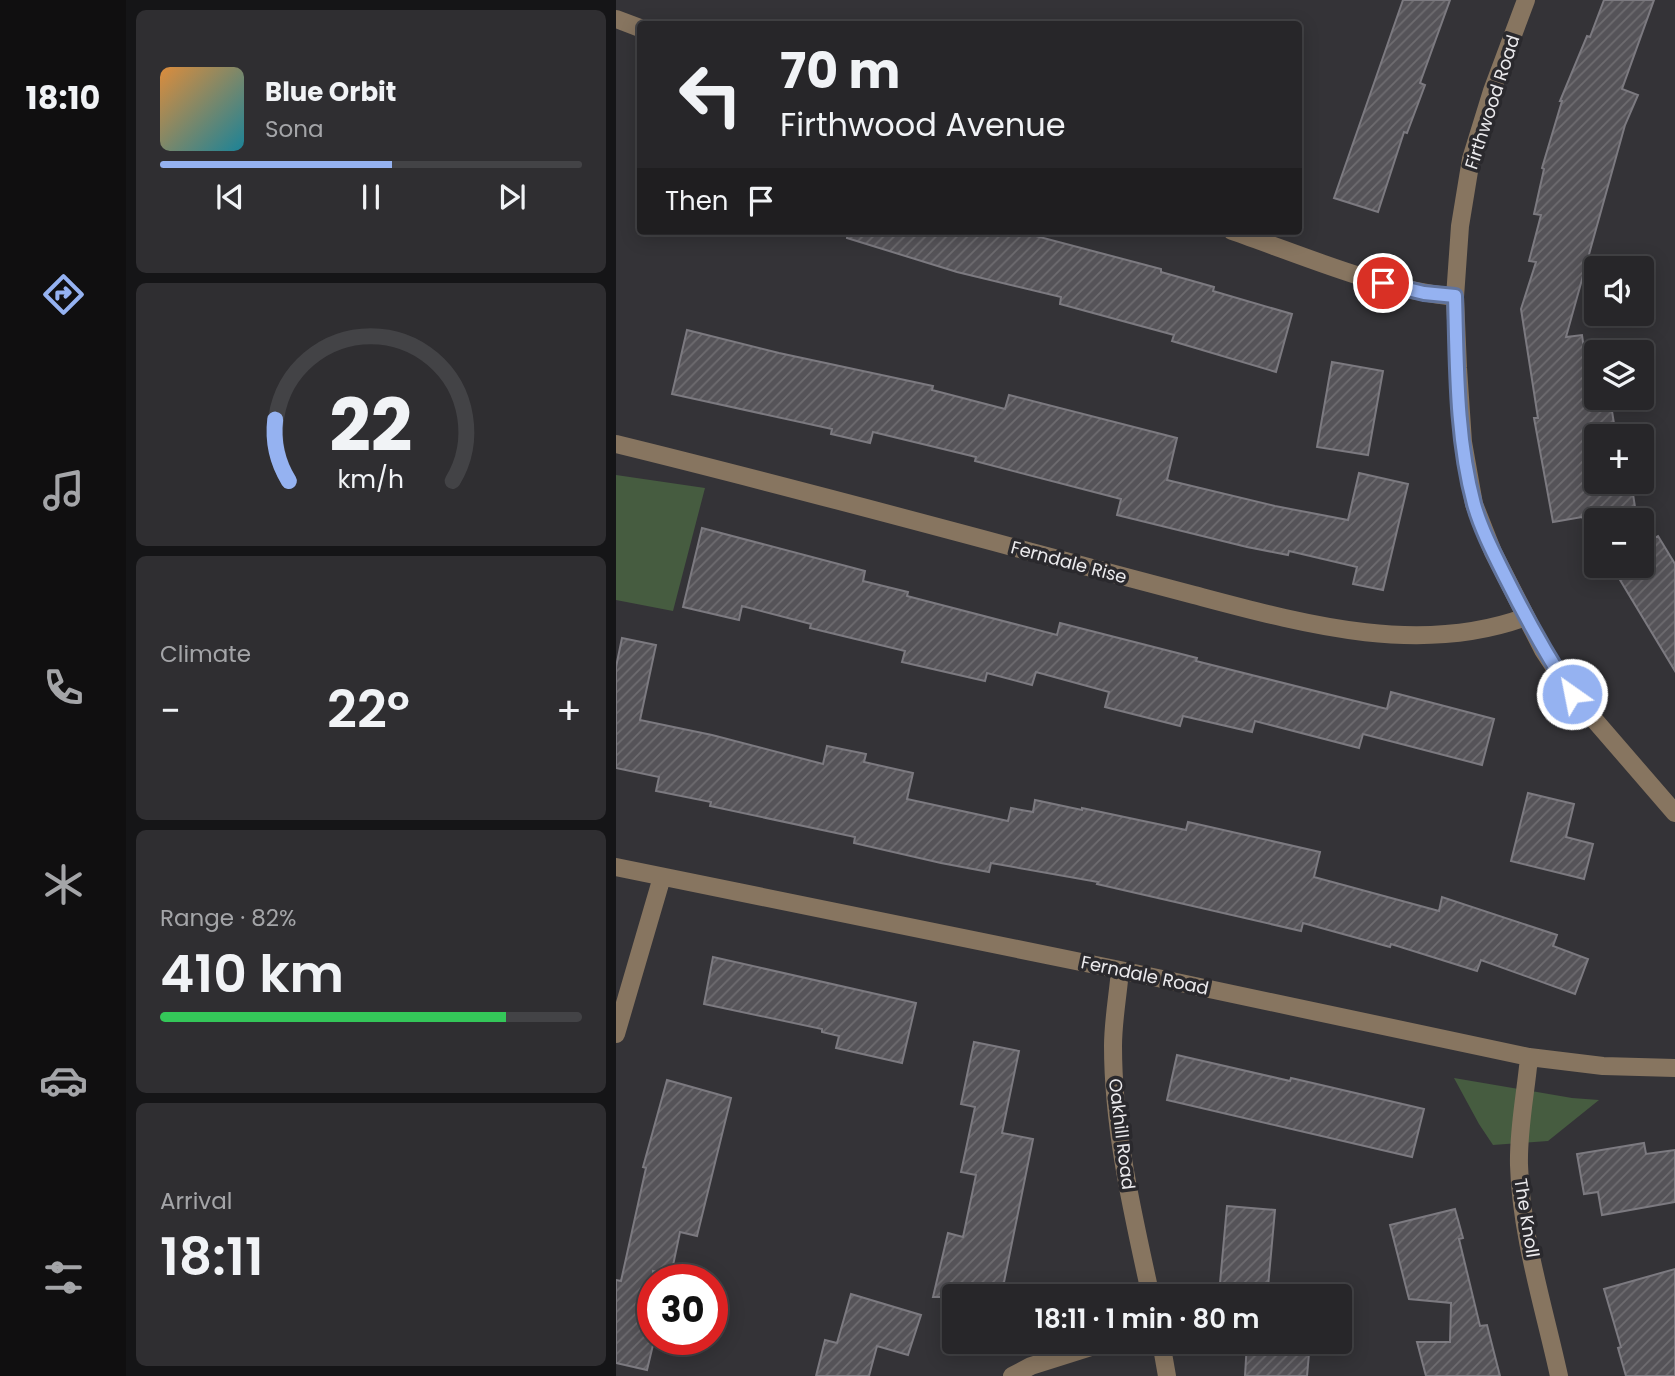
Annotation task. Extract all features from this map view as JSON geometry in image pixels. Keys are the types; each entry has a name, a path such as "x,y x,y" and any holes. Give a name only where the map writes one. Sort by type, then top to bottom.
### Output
{"street":[{"name":"Firthwood Road","path":"1526,0 1492,91 1471,159 1460,226 1455,296 1463,442 1474,505 1493,552 1543,650 1572,694 1675,813"},
{"path":"616,19 637,27"},
{"path":"1244,235 1383,283 1424,293 1455,296"},
{"name":"Ferndale Rise","path":"616,444 724,470 1283,619 1390,635 1440,635 1497,628 1526,617"},
{"name":"Ferndale Road","path":"616,867 1529,1057 1603,1066 1675,1068"},
{"path":"616,1034 662,877"},
{"name":"Oakhill Road","path":"1120,970 1113,1043 1115,1107 1123,1166 1148,1284"},
{"name":"The Knoll","path":"1529,1057 1519,1161 1521,1198 1559,1376"},
{"path":"1012,1376 1071,1354"},
{"path":"1163,1354 1167,1376"}],"green space":[{"path":"616,475 705,488 673,611 616,600"},
{"path":"1454,1078 1599,1100 1548,1141 1493,1145"}],"building":[{"path":"1403,0 1450,0 1420,83 1425,85 1407,133 1404,132 1378,212 1334,198"},
{"path":"1604,0 1654,0 1622,89 1638,95 1625,125 1589,256 1584,256 1584,272 1566,337 1582,335 1584,410 1612,410 1614,424 1584,424 1584,494 1633,494 1635,508 1584,508 1584,520 1582,517 1553,522 1534,418 1538,418 1521,309 1536,262 1529,261 1541,215 1534,214 1544,169 1542,168 1560,101 1587,36 1590,37"},
{"path":"847,235 1032,235 1161,269 1161,272 1214,287 1213,291 1292,314 1276,372 1172,341 1174,335 1060,304 1061,297 957,272 847,238"},
{"path":"687,330 933,386 932,390 1005,409 1009,395 1177,438 1167,480 1275,506 1348,520 1359,473 1408,484 1383,590 1353,584 1357,567 1289,551 1288,555 1247,547 1117,515 1121,499 975,461 976,457 873,432 870,443 831,434 832,429 672,394"},
{"path":"1332,362 1383,371 1368,455 1317,447"},
{"path":"702,528 865,571 863,581 908,592 907,596 1057,635 1060,623 1197,658 1196,661 1387,709 1391,692 1494,719 1482,765 1363,734 1359,748 1255,721 1252,732 1183,716 1180,726 1105,707 1109,692 1036,672 1032,685 987,673 985,681 902,662 905,651 810,628 811,624 742,606 739,620 683,607"},
{"path":"1658,536 1675,564 1675,671 1619,578 1654,578 1654,538"},
{"path":"622,638 656,645 640,720 712,735 823,764 827,746 866,754 864,762 913,773 907,799 1008,821 1011,808 1033,812 1035,800 1186,830 1188,822 1320,852 1314,877 1439,911 1442,897 1557,935 1553,946 1588,959 1575,994 1481,960 1477,971 1391,944 1390,947 1303,923 1301,931 1097,884 1098,882 991,863 989,872 941,863 854,843 855,837 710,806 711,802 656,791 659,777 616,768 616,667"},
{"path":"1528,793 1574,804 1566,837 1593,844 1584,879 1511,861"},
{"path":"713,957 916,1003 902,1063 836,1048 839,1036 822,1032 822,1029 704,1004"},
{"path":"974,1042 1019,1051 1002,1133 1033,1139 1004,1284 942,1284 942,1297 933,1297 948,1233 963,1237 976,1175 961,1172 975,1107 961,1104"},
{"path":"1177,1055 1424,1109 1412,1157 1167,1100"},
{"path":"667,1080 731,1098 697,1236 680,1232 673,1264 637,1264 637,1355 651,1355 647,1370 616,1363 616,1280 621,1281 646,1168 643,1167"},
{"path":"1644,1143 1646,1154 1675,1150 1675,1202 1602,1215 1598,1192 1584,1194 1577,1154"},
{"path":"1227,1206 1275,1210 1268,1284 1220,1283"},
{"path":"1455,1209 1463,1238 1459,1239 1480,1326 1487,1325 1500,1376 1426,1376 1417,1342 1450,1342 1451,1303 1409,1299 1390,1225"},
{"path":"1675,1269 1675,1376 1626,1376 1618,1348 1621,1347 1604,1289"},
{"path":"851,1294 921,1315 908,1355 877,1346 869,1376 816,1376 825,1340 837,1343"},
{"path":"1246,1354 1309,1354 1307,1376 1245,1376"}],"route":[{"path":"1383,283 1424,293 1455,296 1463,442 1474,505 1493,552 1543,650 1572,694"}]}
